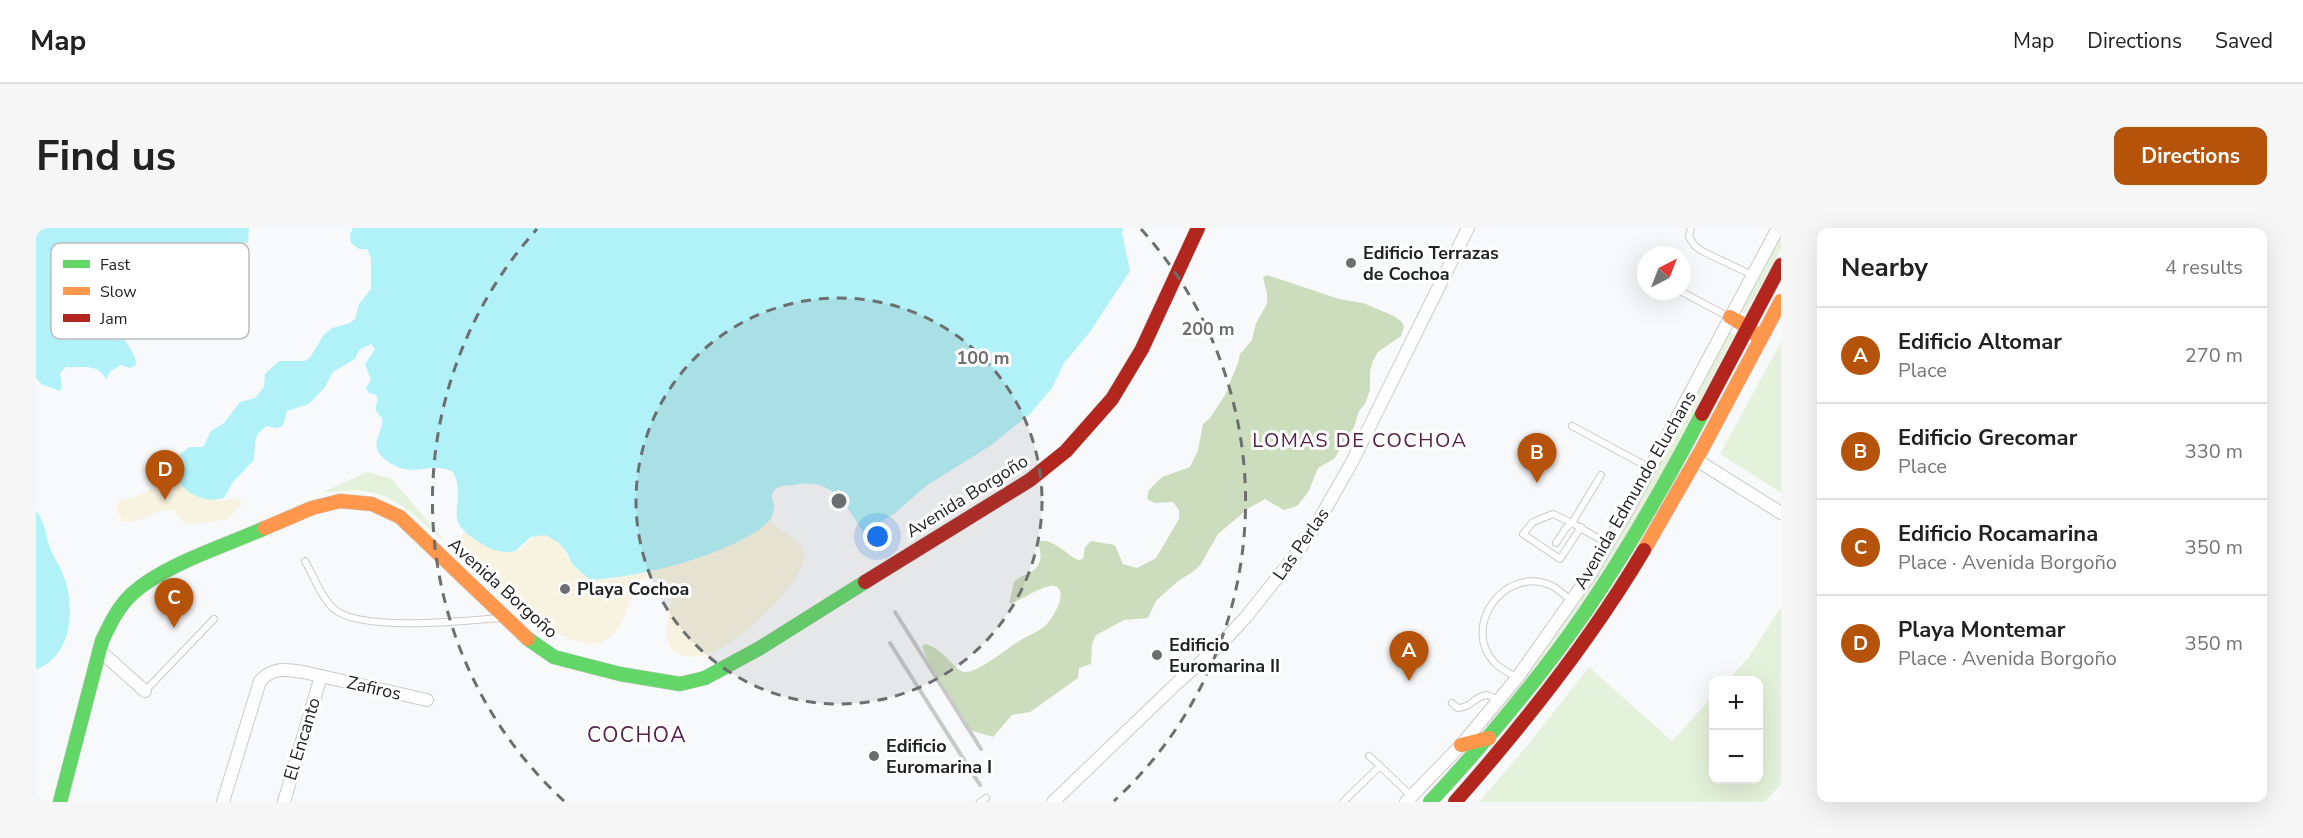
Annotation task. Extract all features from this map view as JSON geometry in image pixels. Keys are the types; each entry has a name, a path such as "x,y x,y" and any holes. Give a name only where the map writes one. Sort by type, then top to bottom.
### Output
{"main road":[{"name":"Avenida Borgoño","path":"60,802 105,633 121,606 132,594 156,575 312,508 340,501 372,504 400,517 524,636 543,651 578,664 666,683 693,682 717,673 1030,480 1066,451 1098,417 1125,380 1142,349 1198,228"},
{"name":"Avenida Edmundo Eluchans","path":"1430,802 1487,739 1548,663 1604,583 1655,499 1781,265"},
{"name":"Avenida Edmundo Eluchans","path":"1455,802 1524,723 1557,681 1617,595 1671,505 1781,301"},
{"path":"1730,317 1755,333 1759,342"},
{"path":"1461,745 1501,735 1524,723"}],"street":[{"name":"Las Perlas","path":"1053,802 1174,685 1220,645 1258,603 1293,558 1352,464 1468,228"},
{"path":"1409,799 1499,701 1573,602 1609,544 1778,228"},
{"path":"1695,459 1781,513"},
{"path":"99,651 146,691"},
{"name":"Zafiros","path":"223,802 260,681 266,674 283,669 427,700"},
{"name":"El Encanto","path":"284,802 321,676"}],"lane":[{"path":"1691,228 1689,237 1695,246 1752,275"},
{"path":"1691,297 1730,317"},
{"path":"1572,426 1650,468"},
{"path":"1556,543 1572,523 1601,476"},
{"path":"1581,527 1560,559 1523,534 1533,522 1553,514 1581,527 1609,544"},
{"path":"306,561 325,598 336,611 372,623 447,622 505,618"},
{"path":"1517,678 1496,664 1486,649 1484,622 1491,605 1504,590 1522,582 1552,585 1573,602"},
{"path":"146,691 214,619"},
{"path":"1452,704 1458,708 1464,708 1478,697 1487,695 1499,701"},
{"path":"1369,756 1409,799"},
{"path":"1343,802 1380,766"},
{"path":"980,802 986,798"}],"green space":[{"path":"1781,237 1781,249 1745,314 1741,312"},
{"path":"1267,275 1339,299 1363,303 1394,316 1402,322 1404,327 1401,336 1378,352 1373,361 1370,371 1370,390 1365,404 1334,459 1318,468 1309,491 1297,506 1284,510 1265,499 1249,508 1218,534 1201,564 1156,601 1148,618 1124,620 1096,635 1092,644 1091,664 1079,668 1078,678 1030,712 1012,715 993,737 966,729 933,672 922,647 925,644 932,646 961,671 971,671 986,664 1045,626 1059,603 1060,593 1055,586 1043,588 1009,603 1014,582 1033,571 1038,565 1039,541 1054,544 1078,560 1083,559 1085,547 1091,541 1115,545 1123,564 1137,568 1156,558 1179,519 1179,510 1173,502 1155,503 1147,499 1149,490 1162,477 1190,467 1198,450 1203,424 1210,418 1225,395 1240,354 1252,340 1256,323 1267,304 1263,277"},
{"path":"1730,332 1735,334 1656,485 1601,579 1490,727 1484,726 1563,624 1616,545"},
{"path":"1781,342 1781,493 1720,454"},
{"path":"367,472 392,479 446,543 391,499 361,491 321,493"},
{"path":"1781,607 1781,784 1765,802 1479,802 1527,746 1589,667 1672,741 1709,700 1709,784 1763,784 1763,676 1732,676 1749,657"}],"sand":[{"path":"174,476 186,489 197,496 209,500 239,499 242,504 228,519 198,524 185,524 174,510 161,511 136,521 122,521 116,506 119,501 143,494 161,479"},
{"name":"Playa Cochoa","path":"769,521 800,544 805,556 796,578 760,619 745,632 714,651 698,656 681,655 670,646 667,627 672,593 669,585 664,581 654,577 645,579 639,584 614,634 606,641 596,644 585,643 542,626 517,608 489,585 468,563 461,545 463,531 492,548 505,552 517,550 537,535 542,535 560,545 572,564 584,576 609,579 688,561 744,539"}],"water":[{"path":"36,228 249,228 246,243 51,243 51,339 125,339 136,365 130,368 121,365 111,371 106,379 94,368 66,367 60,373 62,387 60,391 41,384 36,378"},
{"path":"353,228 1124,228 1122,232 1130,271 1090,332 1064,363 1052,388 1030,414 990,446 926,486 895,513 863,532 844,503 828,489 819,485 807,484 782,486 772,494 774,511 769,521 728,547 690,561 650,571 590,580 573,565 558,542 545,535 531,537 515,551 510,552 501,552 484,545 460,525 457,517 457,483 453,472 438,468 407,469 390,463 382,457 376,445 382,426 382,418 376,410 378,400 376,395 369,393 366,388 371,380 365,364 375,349 371,344 359,350 355,359 333,372 325,387 309,404 287,411 283,426 275,428 267,426 258,433 254,460 233,482 224,498 209,499 195,496 178,482 174,476 179,455 189,447 203,447 211,431 224,423 240,402 255,398 264,387 265,374 279,361 305,361 311,356 323,336 332,328 350,323 355,319 359,304 371,289 371,258 367,249 359,249 351,243 350,234"},
{"path":"36,511 65,578 70,609 67,634 63,645 47,664 36,670"}],"railway":[{"path":"895,612 981,749"},
{"path":"890,643 980,785"}],"traffic: fast":[{"path":"1430,802 1511,710 1586,611 1647,514 1702,414"},
{"path":"60,802 102,641 123,604 132,594 160,574 265,528"},
{"path":"528,639 554,657 620,674 680,684 705,678 760,648 865,582"}],"traffic: slow":[{"path":"1644,550 1702,449 1781,301"},
{"path":"1730,317 1748,327 1756,335"},
{"path":"265,528 312,508 340,501 372,504 400,517 528,639"},
{"path":"1461,745 1489,738"}],"traffic: jam":[{"path":"865,582 1030,480 1066,451 1112,399 1142,349 1198,228"},
{"path":"1702,414 1781,265"},
{"path":"1455,802 1556,680 1602,617 1644,550"}],"place":[{"name":"Edificio Terrazas de Cochoa","path":"1351,263"},
{"name":"Edificio Grecomar","path":"1537,483"},
{"name":"Playa Montemar","path":"165,500"},
{"name":"Playa Cochoa","path":"565,589"},
{"name":"Edificio Rocamarina","path":"174,628"},
{"name":"Edificio Euromarina II","path":"1157,655"},
{"name":"Edificio Altomar","path":"1409,681"},
{"name":"Edificio Euromarina I","path":"874,756"}],"district":[{"name":"LOMAS DE COCHOA","path":"1360,440"},
{"name":"COCHOA","path":"637,735"}]}
